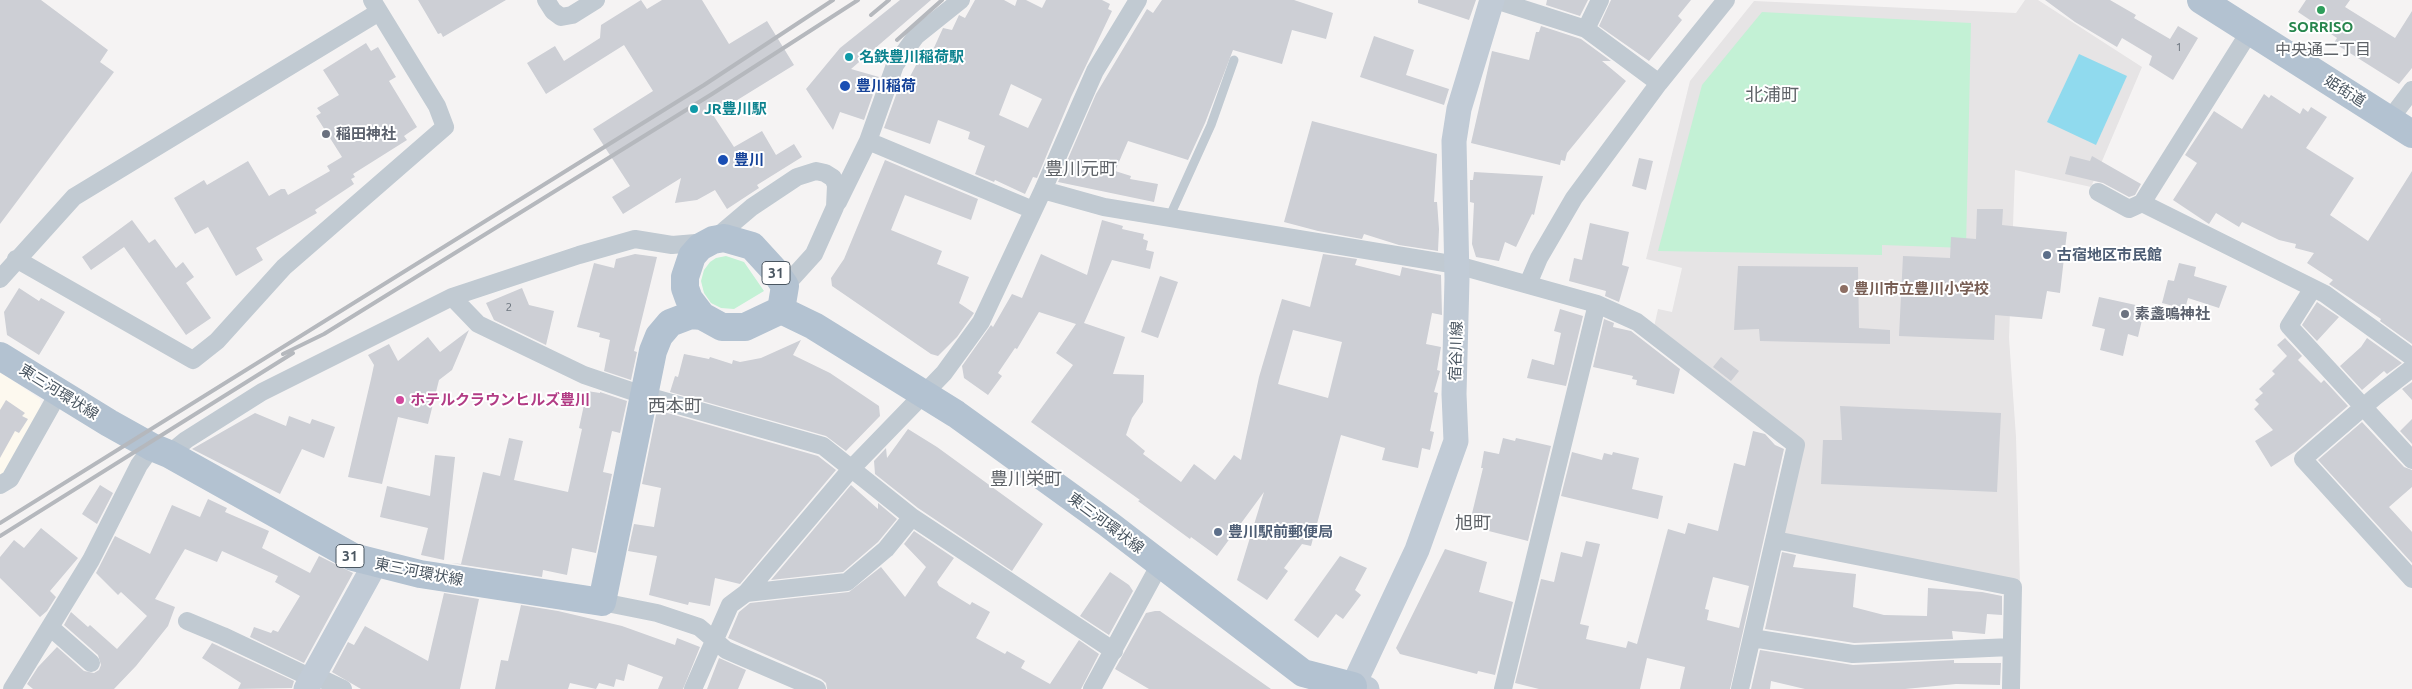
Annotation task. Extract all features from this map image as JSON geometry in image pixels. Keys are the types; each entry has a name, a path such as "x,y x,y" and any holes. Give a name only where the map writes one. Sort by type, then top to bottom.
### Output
{"main road":[{"name":"宿谷川線","path":"1357,688 1417,550 1456,440 1454,394 1457,349 1454,141 1459,109 1494,0"},
{"name":"姫街道","path":"2202,0 2401,126"},
{"name":"東三河環状線","path":"711,241 724,238 752,246 764,257 783,298 814,326 956,414 1160,564 1303,673 1357,688"},
{"path":"602,602 653,352 659,336 670,323 692,256 711,241"},
{"path":"686,273 685,288 689,299 702,316"},
{"path":"670,323 691,314 702,316 722,327 745,327 783,298"},
{"name":"東三河環状線","path":"0,356 160,450 353,558 420,574 602,602"},
{"path":"309,683 374,564"}],"street":[{"path":"546,0 553,10 561,16 572,14 596,0"},
{"path":"783,298 814,254 868,141 895,65 916,36 961,0"},
{"path":"1494,0 1586,29 1659,84"},
{"path":"1586,29 1600,0"},
{"path":"1528,284 1539,258 1574,198 1659,84 1726,0"},
{"path":"693,689 730,605 746,593 851,469 944,373 981,322 1043,190 1095,70 1130,3"},
{"path":"0,279 16,259 74,197 375,6 437,106 445,127 284,267 217,342 193,360 16,259"},
{"path":"2098,192 2129,209 2142,203 2250,31"},
{"path":"2401,126 2412,90"},
{"path":"868,141 1033,210"},
{"path":"12,689 91,560 140,465 160,450 186,440 262,392 452,297 579,255 635,239 672,244 711,241 752,207 798,177 816,171 841,179 852,174"},
{"path":"833,178 837,194 835,207"},
{"path":"1043,190 1104,206 1169,218 1456,265 1597,304 1637,322 1796,445 1740,689"},
{"path":"2142,203 2313,288 2354,313 2412,357"},
{"path":"672,244 680,254 686,273"},
{"path":"2313,288 2289,326 2412,460"},
{"path":"452,297 478,324 584,375 643,395 823,446 912,516 1114,651"},
{"path":"1503,689 1597,304"},
{"path":"2412,368 2303,459 2412,578"},
{"path":"0,485 10,479 59,392"},
{"path":"746,593 847,582 886,549 912,516"},
{"path":"1775,540 2013,587 2011,689"},
{"path":"1092,689 1160,564"},
{"path":"602,602 657,613 699,626 726,650 817,689"},
{"path":"187,621 303,674 309,683 324,680 343,689"},
{"path":"50,627 91,663"},
{"path":"1752,638 1853,654 2012,647"}],"lane":[{"path":"1169,218 1211,125 1234,60"}],"shaded area":[{"name":"豊川市立豊川小学校","path":"2025,0 2038,0 2142,67 2091,187 2015,170 2009,338 2016,437 2020,584 1787,538 1783,530 1802,443 1654,327 1658,309 1672,312 1682,268 1646,259 1690,81 1754,1 2016,13"},
{"path":"0,372 40,399 41,409 6,475 0,478"}],"green space":[{"path":"1762,12 1971,23 1966,248 1882,245 1882,255 1658,251 1702,85"},
{"path":"726,256 744,262 764,291 734,309 721,308 711,303 704,293 701,281 704,270 710,262 716,258"}],"water":[{"path":"2079,54 2127,76 2096,145 2047,122"}],"building":[{"path":"0,0 41,0 108,50 100,62 114,72 0,224"},
{"path":"418,0 506,0 443,37 441,33 438,34"},
{"path":"641,0 647,9 662,0 702,0 729,44 767,21 794,65 713,115 734,147 762,131 776,155 794,144 802,157 757,185 759,188 727,209 715,190 697,200 675,203 681,178 623,214 612,197 630,186 593,129 653,91 624,45 546,94 527,63 555,46 564,61 600,38 601,25"},
{"name":"名鉄豊川稲荷駅","path":"900,0 931,0 851,69 879,77 864,120 840,112 833,130 806,89 840,48"},
{"path":"975,0 1004,0 1015,6 1017,0 1026,0 1042,8 1046,0 1102,0 1110,4 1108,9 1112,11 1071,97 1037,178 1033,177 1025,194 995,180 994,182 975,174 985,146 968,139 970,132 938,120 930,144 884,128 900,84 905,86 925,48 932,52 943,28 952,30 959,15 965,18","holes":["1011,84 1042,99 1028,128 999,115"]},
{"path":"1162,0 1294,0 1333,13 1326,39 1292,30 1282,64 1233,50 1205,123 1188,160 1128,141 1115,171 1131,176 1130,179 1158,184 1154,202 1058,182 1096,94 1147,9 1153,13"},
{"path":"1418,0 1476,0 1469,20 1418,3"},
{"path":"1547,0 1588,0 1580,16 1546,5"},
{"path":"1611,0 1691,0 1678,16 1682,20 1649,61 1599,26"},
{"path":"2045,0 2110,0 2136,15 2134,18 2170,39 2178,26 2198,38 2173,80 2149,65 2152,56 2122,38 2117,47 2075,22"},
{"path":"2306,0 2350,0 2345,7 2395,38 2412,11 2412,68 2399,84 2334,43 2337,38 2298,12"},
{"path":"1541,26 1581,39 1611,61 1602,61 1626,81 1567,153 1565,161 1561,160 1560,165 1471,143 1492,51 1529,60 1536,32 1539,32"},
{"path":"1374,36 1414,50 1406,75 1449,89 1444,105 1360,77"},
{"path":"366,43 371,51 378,47 396,77 389,81 417,127 404,136 407,140 353,174 355,177 351,179 354,184 315,210 317,213 256,248 263,260 236,276 208,227 195,234 174,198 204,180 207,185 248,161 269,196 281,189 285,189 288,195 330,171 327,166 342,157 316,116 321,113 317,108 339,95 323,70"},
{"path":"2264,94 2269,98 2271,95 2300,114 2303,108 2308,112 2311,107 2327,117 2306,148 2354,178 2330,215 2368,241 2412,171 2412,344 2380,321 2381,319 2329,284 2333,280 2307,263 2314,253 2295,248 2296,244 2279,240 2242,222 2239,227 2216,213 2209,224 2173,200 2197,163 2185,155 2214,111 2242,129"},
{"path":"1312,121 1437,154 1434,202 1437,202 1438,251 1399,245 1364,234 1362,239 1318,231 1284,222"},
{"path":"2070,156 2090,161 2092,156 2141,184 2135,195 2129,197 2103,183 2065,174"},
{"path":"1639,158 1653,161 1646,190 1632,186"},
{"path":"885,160 978,199 971,220 905,195 891,230 942,251 937,264 969,277 959,303 974,313 957,337 938,356 931,354 832,286 831,278 844,259"},
{"path":"1474,172 1543,176 1534,215 1532,214 1516,247 1505,242 1499,261 1476,257 1472,244 1474,203 1470,202 1470,180 1473,180"},
{"path":"1977,209 2003,209 2002,225 2067,232 2060,293 2047,291 2042,319 1995,315 1994,340 1899,336 1903,256 1950,258 1951,237 1976,239"},
{"path":"132,220 149,243 155,239 176,268 183,262 194,277 186,283 211,318 186,335 124,247 91,270 82,257"},
{"path":"1102,220 1123,226 1122,229 1144,234 1143,239 1148,241 1146,250 1154,252 1150,269 1112,260 1084,323 1125,337 1113,374 1144,375 1143,402 1132,418 1126,435 1145,451 1143,454 1181,482 1194,464 1215,480 1234,455 1241,460 1259,377 1282,299 1310,307 1323,254 1357,259 1355,265 1400,276 1402,267 1441,275 1442,315 1432,313 1426,344 1441,347 1437,370 1440,371 1434,392 1438,393 1430,431 1434,432 1430,450 1422,448 1418,468 1382,460 1385,448 1341,435 1311,546 1302,544 1284,568 1288,571 1267,600 1237,580 1264,492 1217,556 1191,537 1190,539 1138,501 1140,500 1031,422 1073,365 1056,353 1076,324 1039,312 1017,349 1015,348 998,373 1002,376 988,395 964,378 962,366 991,325 993,327 1012,294 1022,298 1041,254 1087,275","holes":["1293,330 1342,342 1328,398 1278,384"]},
{"path":"1590,223 1629,232 1622,265 1629,267 1619,302 1605,296 1606,291 1569,281 1574,258 1582,260"},
{"path":"635,254 657,257 634,351 637,352 631,380 604,371 610,340 599,337 600,333 577,327 594,263 614,268 616,259"},
{"path":"2179,263 2196,267 2194,276 2227,286 2219,308 2188,298 2185,309 2162,303 2168,280 2174,281"},
{"path":"1738,266 1858,267 1859,328 1890,330 1890,344 1760,341 1759,329 1734,330"},
{"path":"1160,276 1178,282 1158,338 1141,332"},
{"path":"19,288 39,301 41,298 65,312 39,355 7,335 4,312"},
{"path":"522,288 529,305 554,311 546,345 494,320 486,303"},
{"path":"2099,297 2145,307 2138,337 2128,334 2123,356 2100,350 2105,329 2092,326"},
{"path":"2317,302 2339,317 2317,341 2302,325"},
{"path":"1560,309 1583,316 1566,386 1527,378 1532,359 1554,365 1561,333 1554,331"},
{"path":"1604,319 1614,323 1613,327 1631,331 1680,369 1674,394 1636,385 1637,380 1632,379 1633,376 1593,367"},
{"path":"469,330 452,370 439,380 428,424 398,417 382,484 348,477 374,365 368,355 389,344 398,361 428,337 440,352"},
{"path":"2285,338 2302,356 2298,360 2321,383 2324,380 2348,406 2296,451 2271,467 2255,441 2273,430 2254,409 2259,404 2255,400 2263,393 2259,389 2275,374 2272,371 2287,356 2277,345"},
{"path":"2367,338 2402,363 2387,374 2384,371 2362,390 2340,366 2361,347"},
{"path":"801,340 793,355 830,373 879,406 880,416 846,451 826,436 670,392 675,376 678,377 684,354 709,359 710,357 732,364 733,360 740,362 761,358"},
{"path":"1721,357 1739,371 1731,381 1713,367"},
{"path":"2412,382 2412,400 2402,389"},
{"path":"587,391 600,392 627,401 620,433 612,431 603,472 612,474 596,553 572,548 567,575 543,570 542,577 451,563 461,564 483,472 500,476 509,438 523,441 514,480 568,492 582,429 579,428"},
{"path":"6,400 25,413 22,416 28,419 19,433 15,431 0,458 0,410"},
{"path":"1840,406 2001,413 1997,492 1821,484 1823,440 1842,440"},
{"path":"657,410 818,456 836,470 740,584 715,578 710,606 689,602 688,605 649,595 657,556 628,551 634,524 654,527 661,488 642,484"},
{"path":"255,413 286,426 289,416 310,424 312,419 335,427 324,458 302,449 280,494 192,449"},
{"path":"2412,419 2412,444 2400,431"},
{"path":"2362,422 2404,467 2412,470 2412,487 2389,507 2412,532 2412,563 2318,460"},
{"path":"908,429 937,447 1043,524 1012,571 918,508 875,474 874,461 886,448 887,458"},
{"path":"1753,431 1765,434 1775,445 1784,449 1730,689 1680,689 1685,667 1647,658 1640,689 1539,689 1515,683 1541,579 1554,582 1561,552 1582,557 1586,541 1600,544 1580,624 1589,626 1586,639 1626,648 1628,641 1637,644 1668,529 1685,534 1688,523 1718,531 1734,463 1745,466","holes":["1713,577 1749,586 1739,628 1707,620 1709,610 1705,609"]},
{"path":"1503,438 1515,441 1516,438 1551,446 1528,541 1469,526 1483,468 1481,468 1484,451 1499,454"},
{"path":"1572,452 1602,460 1604,453 1612,455 1613,452 1639,458 1632,489 1663,496 1658,519 1561,496"},
{"path":"435,455 455,457 444,560 421,555 428,528 380,517 387,486 430,496"},
{"path":"100,485 113,493 97,524 82,514"},
{"path":"851,485 878,509 878,503 897,519 878,542 843,572 771,580"},
{"path":"208,499 227,508 225,512 269,531 262,548 310,573 319,556 353,573 304,663 250,637 254,627 271,633 273,630 278,632 300,596 275,582 278,576 222,551 217,562 185,549 155,599 175,607 168,626 136,666 114,689 33,689 27,684 38,667 57,647 84,671 94,673 99,670 101,665 98,655 64,625 71,612 88,627 90,625 117,649 147,616 121,592 118,595 96,573 115,536 150,554 172,505 200,517"},
{"path":"41,528 78,558 50,591 56,597 47,611 40,617 0,578 0,557 14,540 24,548"},
{"path":"914,531 954,558 937,582 939,586 970,605 972,602 990,612 976,638 1005,654 1007,651 1025,661 1021,668 1050,684 1079,640 1099,654 1081,689 827,689 826,683 821,679 728,638 739,612 750,603 849,592 881,567 905,597 926,567 904,544"},
{"path":"1445,549 1487,562 1479,592 1513,602 1495,675 1478,671 1477,674 1400,654 1396,648"},
{"path":"1782,552 1796,555 1793,567 1856,574 1853,607 1884,615 1927,616 1928,588 1982,592 2002,596 2002,615 1987,614 1985,634 1952,631 1953,639 1854,643 1765,629"},
{"path":"1340,556 1367,568 1355,590 1361,595 1343,619 1336,614 1318,638 1294,620"},
{"path":"1110,572 1129,585 1133,591 1109,635 1080,616"},
{"path":"444,593 479,599 460,689 361,689 332,672 348,642 354,645 365,626 428,661"},
{"path":"521,605 558,611 622,626 675,645 677,638 700,647 683,689 658,689 663,677 628,664 624,681 616,679 614,687 599,683 596,689 570,683 568,689 495,689 501,660 508,661"},
{"path":"1160,611 1271,689 1149,689 1115,669 1146,613"},
{"path":"212,643 294,681 292,688 238,689 241,683 202,658"},
{"path":"1760,650 1853,665 1954,660 1954,663 2001,663 2000,685 1956,684 1905,689 1805,689 1771,681 1770,689 1751,689"},
{"path":"719,658 746,670 738,689 707,689"}],"railway":[{"path":"0,523 704,85 833,0"},
{"path":"283,354 324,334 712,94 858,0"},
{"path":"871,15 889,0"},
{"path":"897,40 942,0"},
{"path":"0,536 293,353"}],"place":[{"name":"SORRISO","path":"2321,10"},
{"name":"名鉄豊川稲荷駅","path":"849,57"},
{"name":"豊川稲荷","path":"845,86"},
{"name":"JR豊川駅","path":"694,109"},
{"name":"稲田神社","path":"326,134"},
{"name":"豊川","path":"723,160"},
{"name":"古宿地区市民館","path":"2047,255"},
{"name":"豊川市立豊川小学校","path":"1844,289"},
{"name":"素盞嗚神社","path":"2125,314"},
{"name":"ホテルクラウンヒルズ豊川","path":"400,400"},
{"name":"豊川駅前郵便局","path":"1218,532"}],"district":[{"name":"中央通二丁目","path":"2323,50"},
{"name":"北浦町","path":"1772,95"},
{"name":"豊川元町","path":"1081,169"},
{"name":"西本町","path":"675,406"},
{"name":"豊川栄町","path":"1026,479"},
{"name":"旭町","path":"1473,523"}]}
